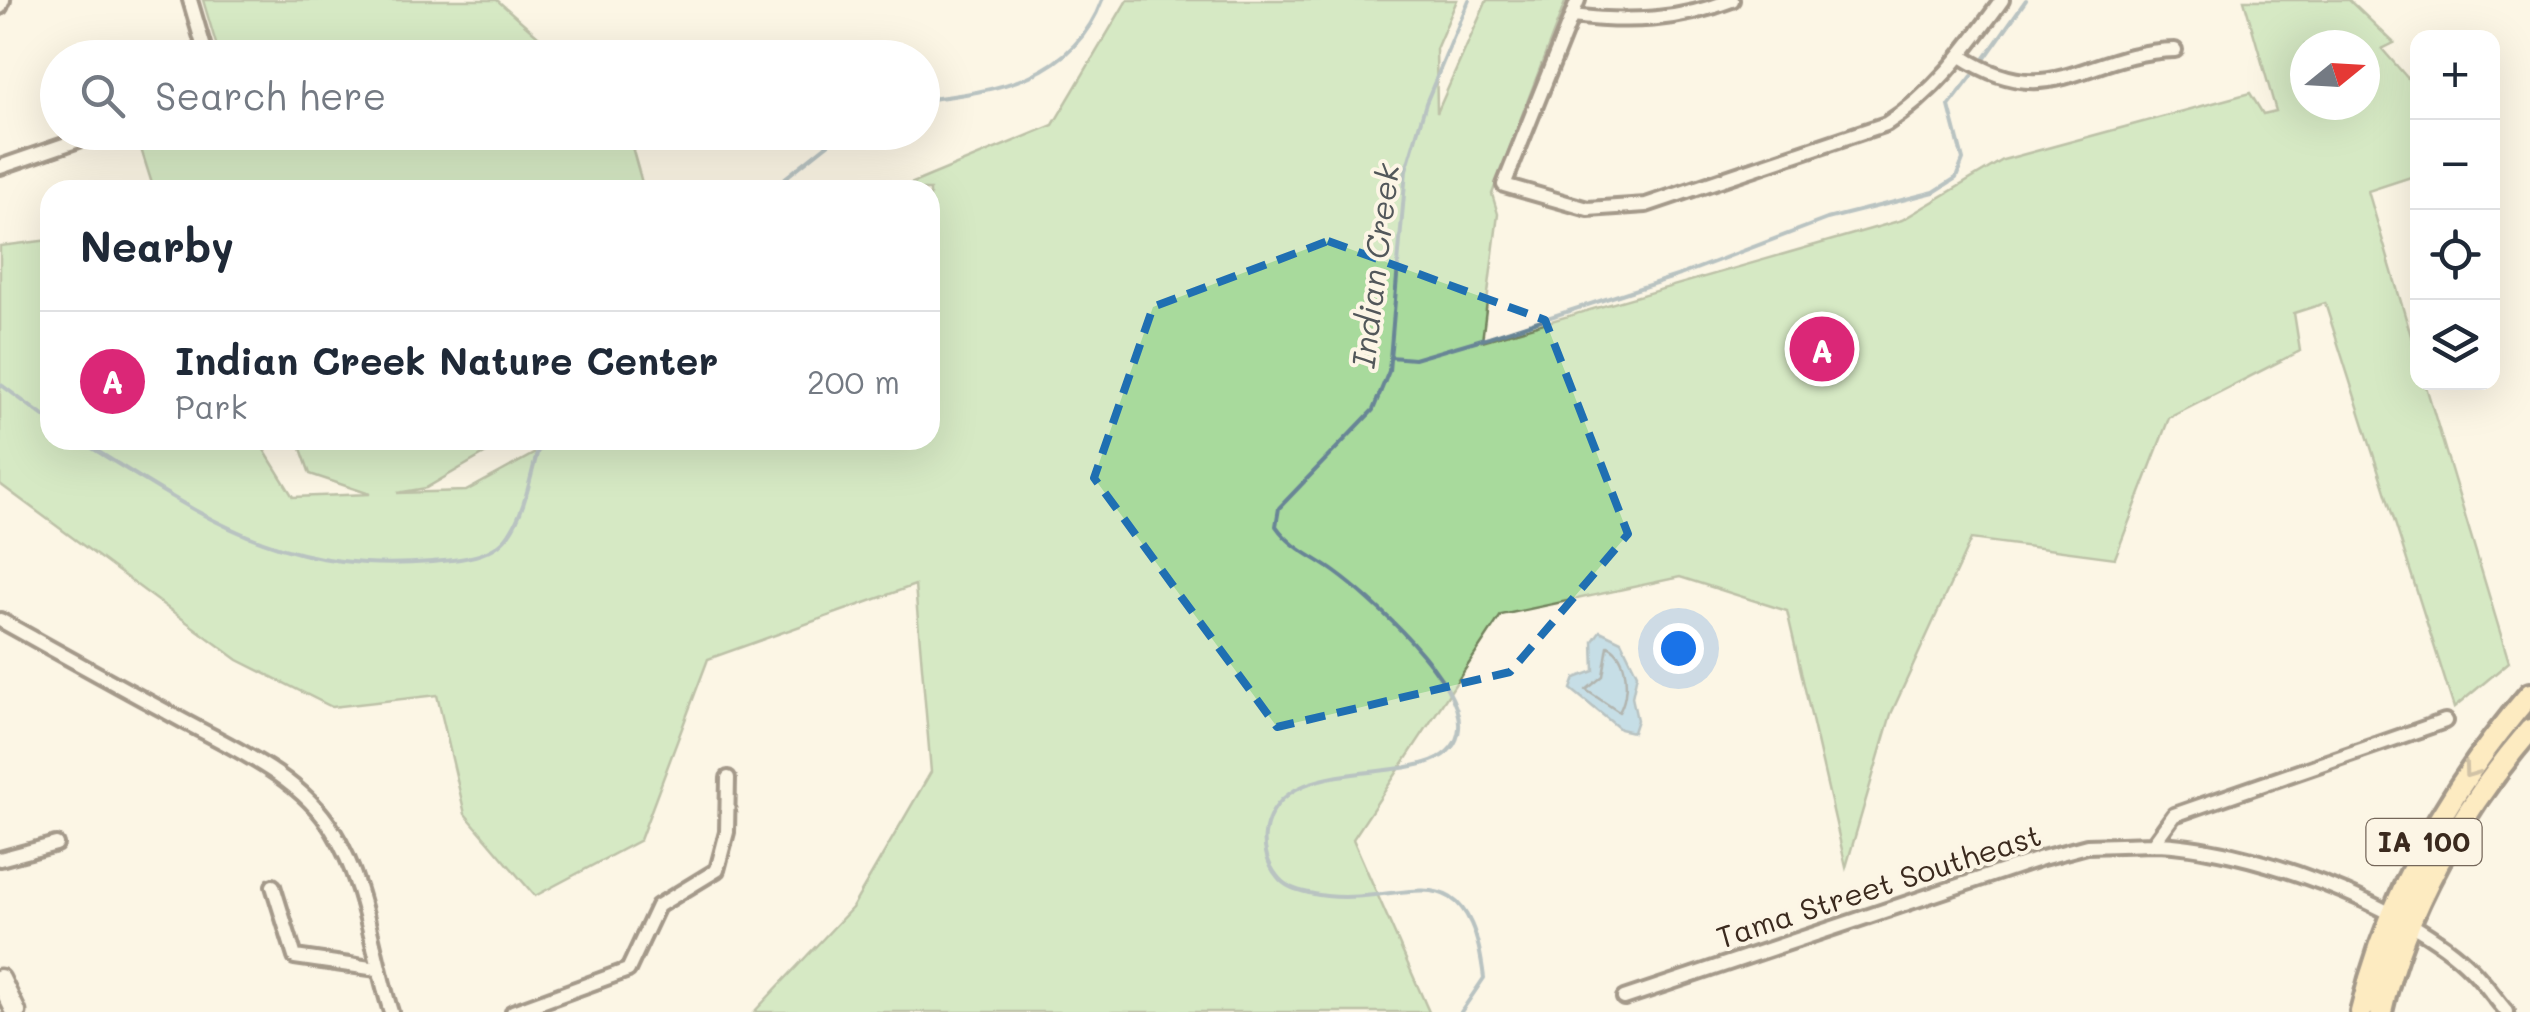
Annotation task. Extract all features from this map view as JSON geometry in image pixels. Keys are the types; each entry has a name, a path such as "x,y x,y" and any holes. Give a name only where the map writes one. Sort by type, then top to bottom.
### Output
{"highway":[{"name":"IA 100","path":"2361,1012 2392,916 2436,820 2530,694"},
{"name":"IA 100","path":"2382,1012 2433,873 2469,810 2530,730"}],"main road":[{"path":"0,979 16,1012"}],"street":[{"path":"190,0 202,40"},
{"path":"1578,0 1504,185 1588,209 1646,205 1886,124 1916,105 1961,56 2002,0"},
{"path":"1572,16 1655,20 1732,0"},
{"path":"1961,56 1992,76 2043,84 2147,51 2175,50"},
{"path":"0,168 51,150"},
{"path":"0,620 241,754 287,782 312,804 333,829 345,854 391,1012"},
{"path":"2153,844 2174,815 2446,721"},
{"path":"514,1012 628,970 658,906 717,870 727,832 728,778"},
{"path":"0,859 56,844"},
{"name":"Tama Street Southeast","path":"1624,998 2042,858 2087,846 2153,844 2252,858 2412,925 2471,968 2507,1012"},
{"path":"273,886 295,957 377,968"}],"highlighted area":[{"path":"1328,241 1545,320 1628,534 1510,672 1277,727 1094,478 1153,307"}],"green space":[{"path":"203,0 497,0 543,40 215,40"},
{"path":"1127,0 1457,0 1436,49 1437,113 1487,0 1566,0 1492,194 1498,214 1482,341 1902,220 2003,160 2250,93 2263,114 2276,111 2244,0 2349,0 2394,43 2382,49 2410,81 2410,177 2368,191 2410,332 2410,390 2427,390 2509,662 2454,708 2325,303 2294,313 2300,351 2169,418 2115,558 1971,539 1891,714 1846,867 1787,611 1680,577 1501,615 1353,839 1429,1012 754,1012 852,908 931,772 915,585 708,659 640,840 535,896 465,814 437,695 332,707 238,660 0,484 0,246 40,241 40,450 264,450 293,497 370,494 310,474 302,450 489,450 426,488 397,493 466,491 541,450 940,450 940,180 920,180 1053,125"},
{"path":"141,150 633,150 641,180 151,180"}],"water":[{"path":"1600,631 1621,641 1637,674 1632,697 1637,720 1633,732 1620,729 1571,689 1575,678 1594,671 1593,641"}],"waterway":[{"name":"Indian Creek","path":"940,97 1004,85 1052,64 1089,27 1102,0"},
{"name":"Indian Creek","path":"1461,1012 1484,978 1475,935 1462,908 1445,895 1424,891 1342,897 1295,889 1274,872 1267,856 1265,834 1277,805 1301,787 1331,777 1428,762 1450,750 1459,728 1446,687 1412,642 1351,584 1296,546 1276,526 1279,508 1373,410 1389,371 1406,170 1426,103 1469,0"},
{"path":"1985,58 2026,0"},
{"path":"1390,357 1414,359 1489,337 1680,275 1827,219 1934,192 1956,178 1963,160 1949,106 1972,76"},
{"name":"Indian Creek","path":"783,180 820,150"},
{"name":"Indian Creek","path":"0,384 40,414"},
{"name":"Indian Creek","path":"95,450 205,516 245,535 329,559 377,564 464,559 494,548 509,534 520,513 538,450"}],"place":[{"name":"Indian Creek Nature Center","path":"1822,349"}]}
